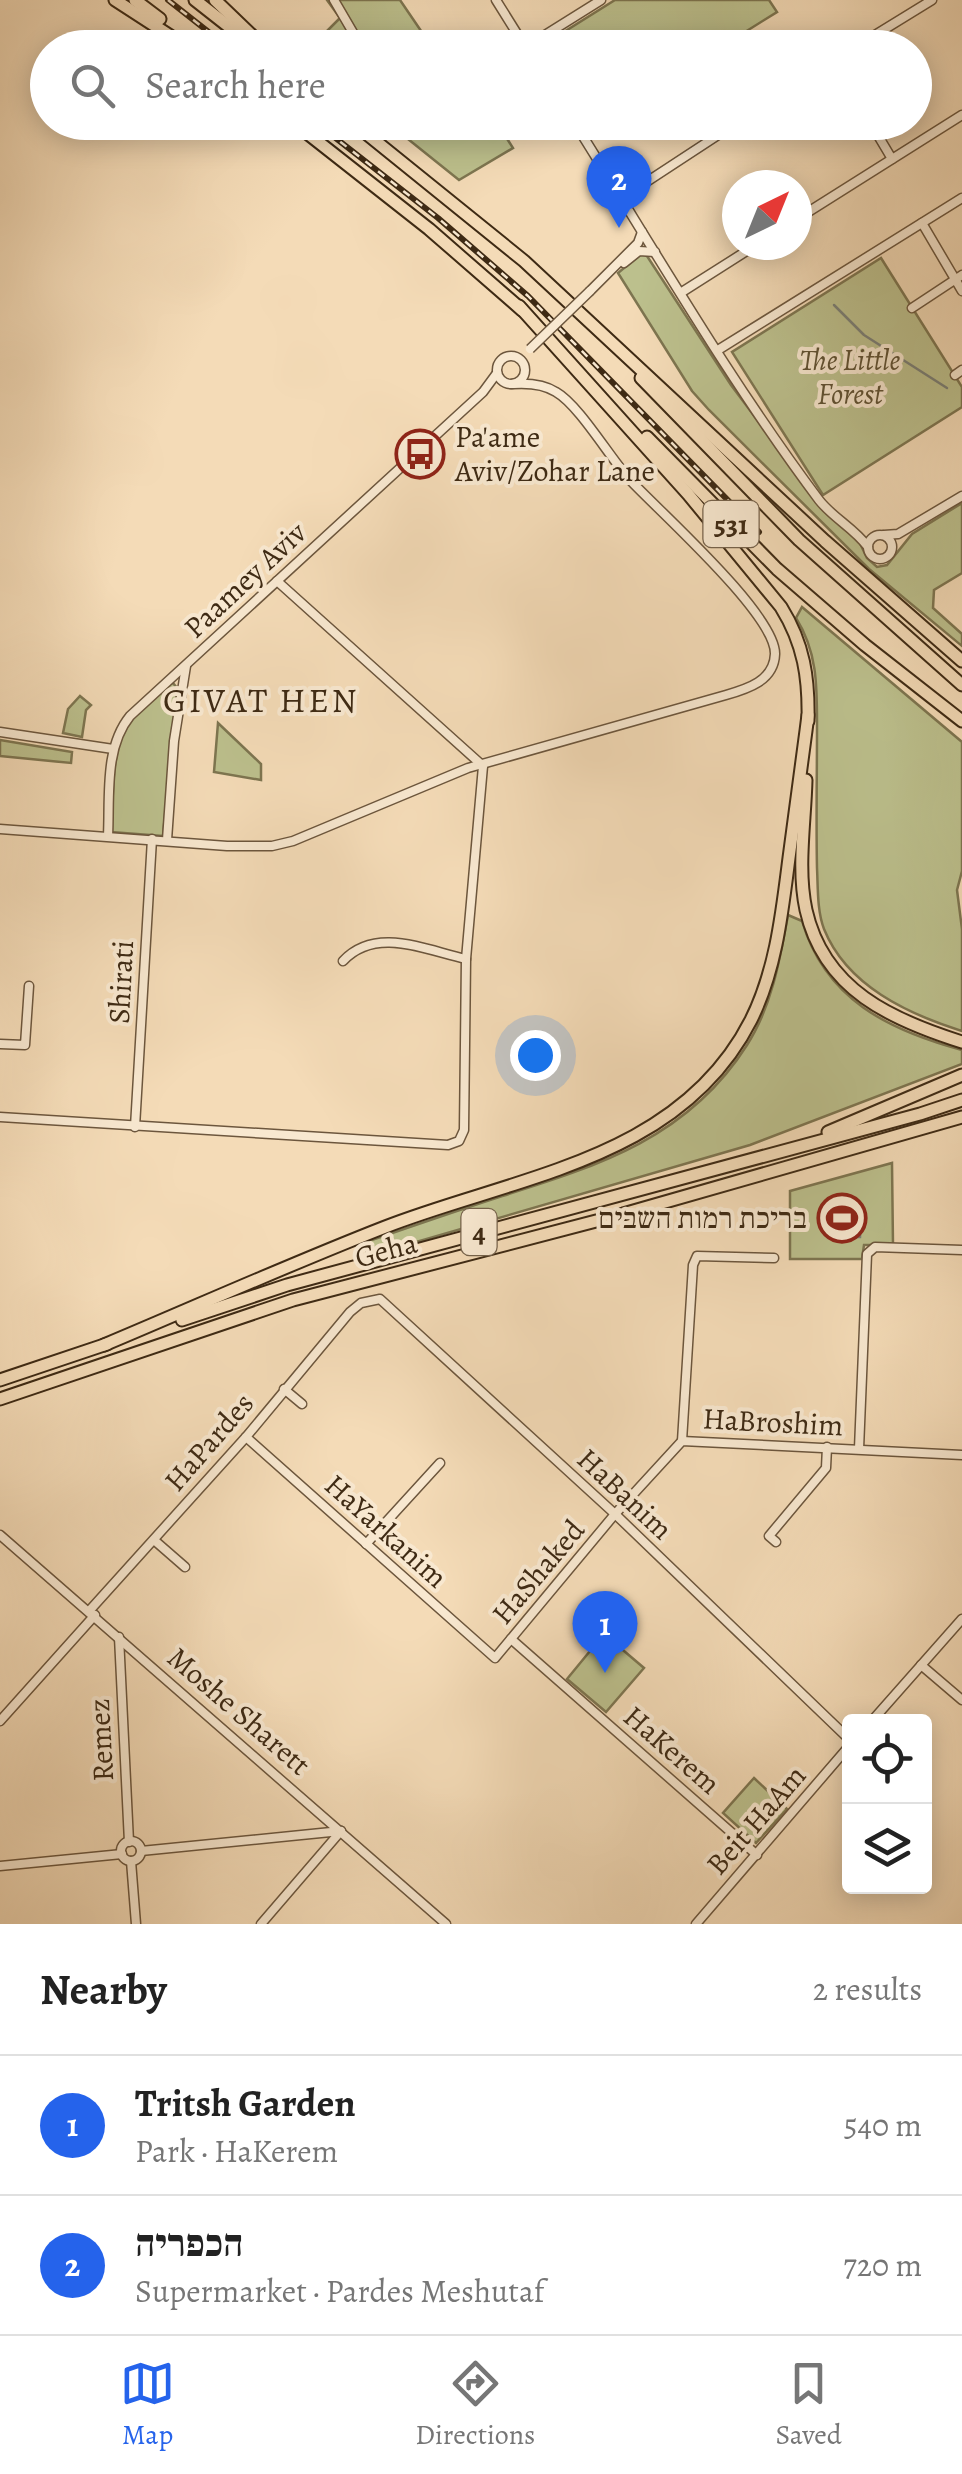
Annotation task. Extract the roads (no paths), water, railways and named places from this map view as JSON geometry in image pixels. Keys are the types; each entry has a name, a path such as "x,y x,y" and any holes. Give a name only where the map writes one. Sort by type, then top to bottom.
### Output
{"highway":[{"path":"115,0 164,30"},
{"path":"136,0 172,30"},
{"path":"195,0 233,30"},
{"path":"214,0 246,30"},
{"name":"531","path":"315,140 429,228 519,306 778,569 864,645 962,722"},
{"name":"531","path":"375,140 452,200 558,292 799,540 962,685"},
{"path":"558,292 836,552 962,662"},
{"path":"519,306 688,494 781,608 802,650 808,674 804,887 817,942 846,981 878,1009 918,1028 962,1042"},
{"path":"104,1345 384,1228 603,1154 652,1128 694,1095 742,1036 768,973 782,910 808,715"},
{"path":"741,1162 852,1123 962,1075"},
{"name":"Geha","path":"0,1380 286,1285 962,1100"},
{"name":"Geha","path":"0,1399 293,1300 642,1209 962,1117"}],"street":[{"path":"334,0 352,30"},
{"path":"496,0 515,30"},
{"path":"553,30 601,0"},
{"path":"883,30 932,0"},
{"path":"932,134 962,115"},
{"path":"585,140 718,350 821,502 858,533 873,557 880,560 890,554 898,534"},
{"path":"622,198 711,140"},
{"path":"881,140 892,159"},
{"path":"812,210 922,140"},
{"path":"718,350 962,198"},
{"path":"922,223 958,277 962,292"},
{"path":"0,829 227,846 282,844 422,784 750,688 768,674 775,656 769,632 739,592 615,463 564,398 540,386 509,384 497,373 500,361 530,349 590,291 638,242 642,231"},
{"path":"590,291 639,250 656,252"},
{"path":"682,292 732,260"},
{"path":"912,308 958,277"},
{"path":"509,384 521,380 530,349"},
{"path":"515,356 540,386"},
{"name":"Paamey Aviv","path":"108,836 114,750 119,732 130,716 483,392 497,373"},
{"name":"Paamey Aviv","path":"483,392 509,384"},
{"path":"858,533 898,534 962,496"},
{"path":"881,535 892,546"},
{"path":"868,547 871,539 881,535"},
{"path":"276,580 482,766"},
{"path":"167,840 174,741 186,665"},
{"path":"0,732 114,750"},
{"path":"0,1117 454,1144 464,1130 466,959 482,766"},
{"name":"Shirati","path":"135,1127 152,839"},
{"path":"344,961 362,946 376,942 466,959"},
{"path":"0,1044 26,1045 30,986"},
{"path":"859,1449 868,1254 876,1247 962,1250"},
{"path":"682,1440 693,1265 697,1256 774,1258"},
{"name":"HaBanim","path":"361,1303 380,1299 387,1304 615,1514 842,1735"},
{"name":"HaPardes","path":"0,1721 361,1303"},
{"path":"284,1389 302,1404"},
{"name":"HaYarkanim","path":"246,1436 496,1658"},
{"name":"HaBroshim","path":"615,1514 682,1440 962,1454"},
{"path":"776,1542 770,1536 826,1468 827,1447"},
{"path":"366,1544 440,1463"},
{"name":"HaShaked","path":"496,1658 615,1514"},
{"name":"Moshe Sharett","path":"0,1534 446,1924"},
{"path":"154,1540 185,1567"},
{"path":"877,1714 962,1619"},
{"name":"Remez","path":"119,1636 129,1842"},
{"name":"HaKerem","path":"511,1639 757,1856"},
{"path":"920,1665 962,1700"},
{"name":"Beit HaAm","path":"696,1924 842,1753"},
{"path":"141,1851 341,1831"},
{"path":"261,1924 341,1831"},
{"path":"122,1854 122,1848 129,1842 139,1845 140,1857 131,1861"},
{"path":"0,1866 122,1854 131,1861 136,1924"}],"water":[{"path":"831,1210 861,1211 860,1237 845,1237 845,1223 831,1222"}],"waterway":[{"path":"834,305 864,335 947,388"}],"railway":[{"path":"168,0 206,30"},
{"path":"338,140 438,218 528,296 759,532"}],"place":[{"name":"הכפריה","path":"619,228"},
{"name":"Pa'ame Aviv/Zohar Lane","path":"420,454"},
{"name":"בריכת רמות השבים","path":"842,1218"},
{"name":"Tritsh Garden","path":"605,1673"}],"district":[{"name":"GIVAT HEN","path":"261,700"}],"park label":[{"name":"The Little Forest","path":"850,377"}]}
